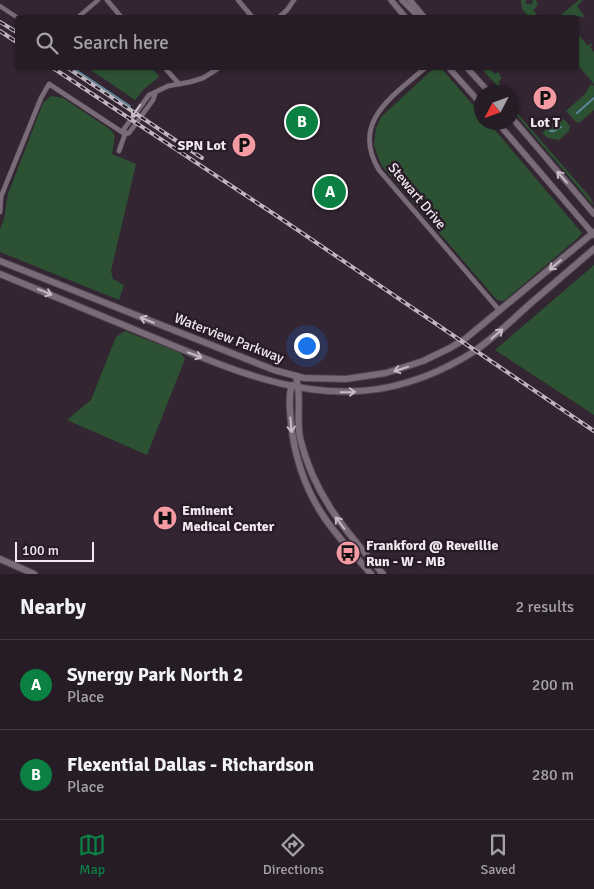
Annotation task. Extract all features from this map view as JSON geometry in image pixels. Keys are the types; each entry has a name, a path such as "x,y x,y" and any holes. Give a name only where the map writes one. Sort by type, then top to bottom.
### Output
{"main road":[{"name":"Waterview Parkway","path":"0,261 249,361 296,377 328,380 386,373 423,361 450,348 500,311 594,233"},
{"name":"Waterview Parkway","path":"0,274 242,373 300,389 344,392 389,386 434,372 478,348 594,249"},
{"path":"115,321 121,309"},
{"path":"386,373 389,386"},
{"path":"296,377 291,387 291,417 294,444 310,492 326,519 372,574"},
{"path":"296,377 300,389 298,417 300,436 314,480 322,497 339,522 383,574"},
{"path":"0,559 34,574"}],"street":[{"path":"80,15 98,0"},
{"path":"107,0 120,15"},
{"path":"238,0 251,15"},
{"path":"281,15 294,0"},
{"path":"391,0 404,15"},
{"path":"402,0 417,15"},
{"path":"410,0 422,15"},
{"path":"0,6 15,16"},
{"path":"167,70 179,84"},
{"path":"120,151 125,134 129,133 153,100 155,94 168,86 203,78 216,70"},
{"name":"Stewart Drive","path":"423,70 388,100 376,114 370,130 369,144 371,151 379,170 500,311"},
{"path":"451,70 474,96"},
{"path":"470,70 483,85"},
{"path":"0,212 1,197 41,98 49,84 125,134"},
{"path":"519,126 594,214"},
{"path":"504,130 594,233"}],"green space":[{"path":"521,0 526,0 526,4 532,4 533,0 536,0 538,5 533,10 537,15 527,15 522,9"},
{"path":"579,0 583,0 577,6 585,17 561,15"},
{"path":"579,36 588,46 591,43 592,45 590,47 594,52 594,84 579,66"},
{"path":"91,70 154,70 159,77 144,89 135,100"},
{"path":"432,70 443,70 474,106 474,130 495,130 582,233 504,301 497,300 381,165 374,145 376,128 381,117"},
{"path":"483,70 491,70 495,74 498,72 502,78 499,81 500,85 496,85"},
{"path":"591,84 594,86 594,110 579,123 566,111 585,94"},
{"path":"51,96 63,98 111,130 115,136 112,154 136,164 111,271 113,279 124,285 119,300 0,252 0,229 4,219 8,194 43,103"},
{"path":"519,115 590,197 594,206 519,118"},
{"path":"561,116 570,126 569,131 559,140 548,138 542,133"},
{"path":"594,265 594,415 495,350"},
{"path":"125,331 181,353 185,359 147,455 67,420 91,400 116,337"}],"waterway":[{"path":"76,70 130,106"},
{"path":"577,113 594,98"},
{"path":"550,131 561,127"}],"railway":[{"path":"0,22 15,31"},
{"path":"0,31 15,41"},
{"path":"56,70 277,216 594,431"},
{"path":"71,70 202,158"}],"place":[{"name":"Lot T","path":"545,98"},
{"name":"Flexential Dallas - Richardson","path":"302,122"},
{"name":"SPN Lot","path":"244,145"},
{"name":"Synergy Park North 2","path":"330,192"},
{"name":"Eminent Medical Center","path":"165,518"},
{"name":"Frankford @ Reveillie Run - W - MB","path":"348,553"}]}
